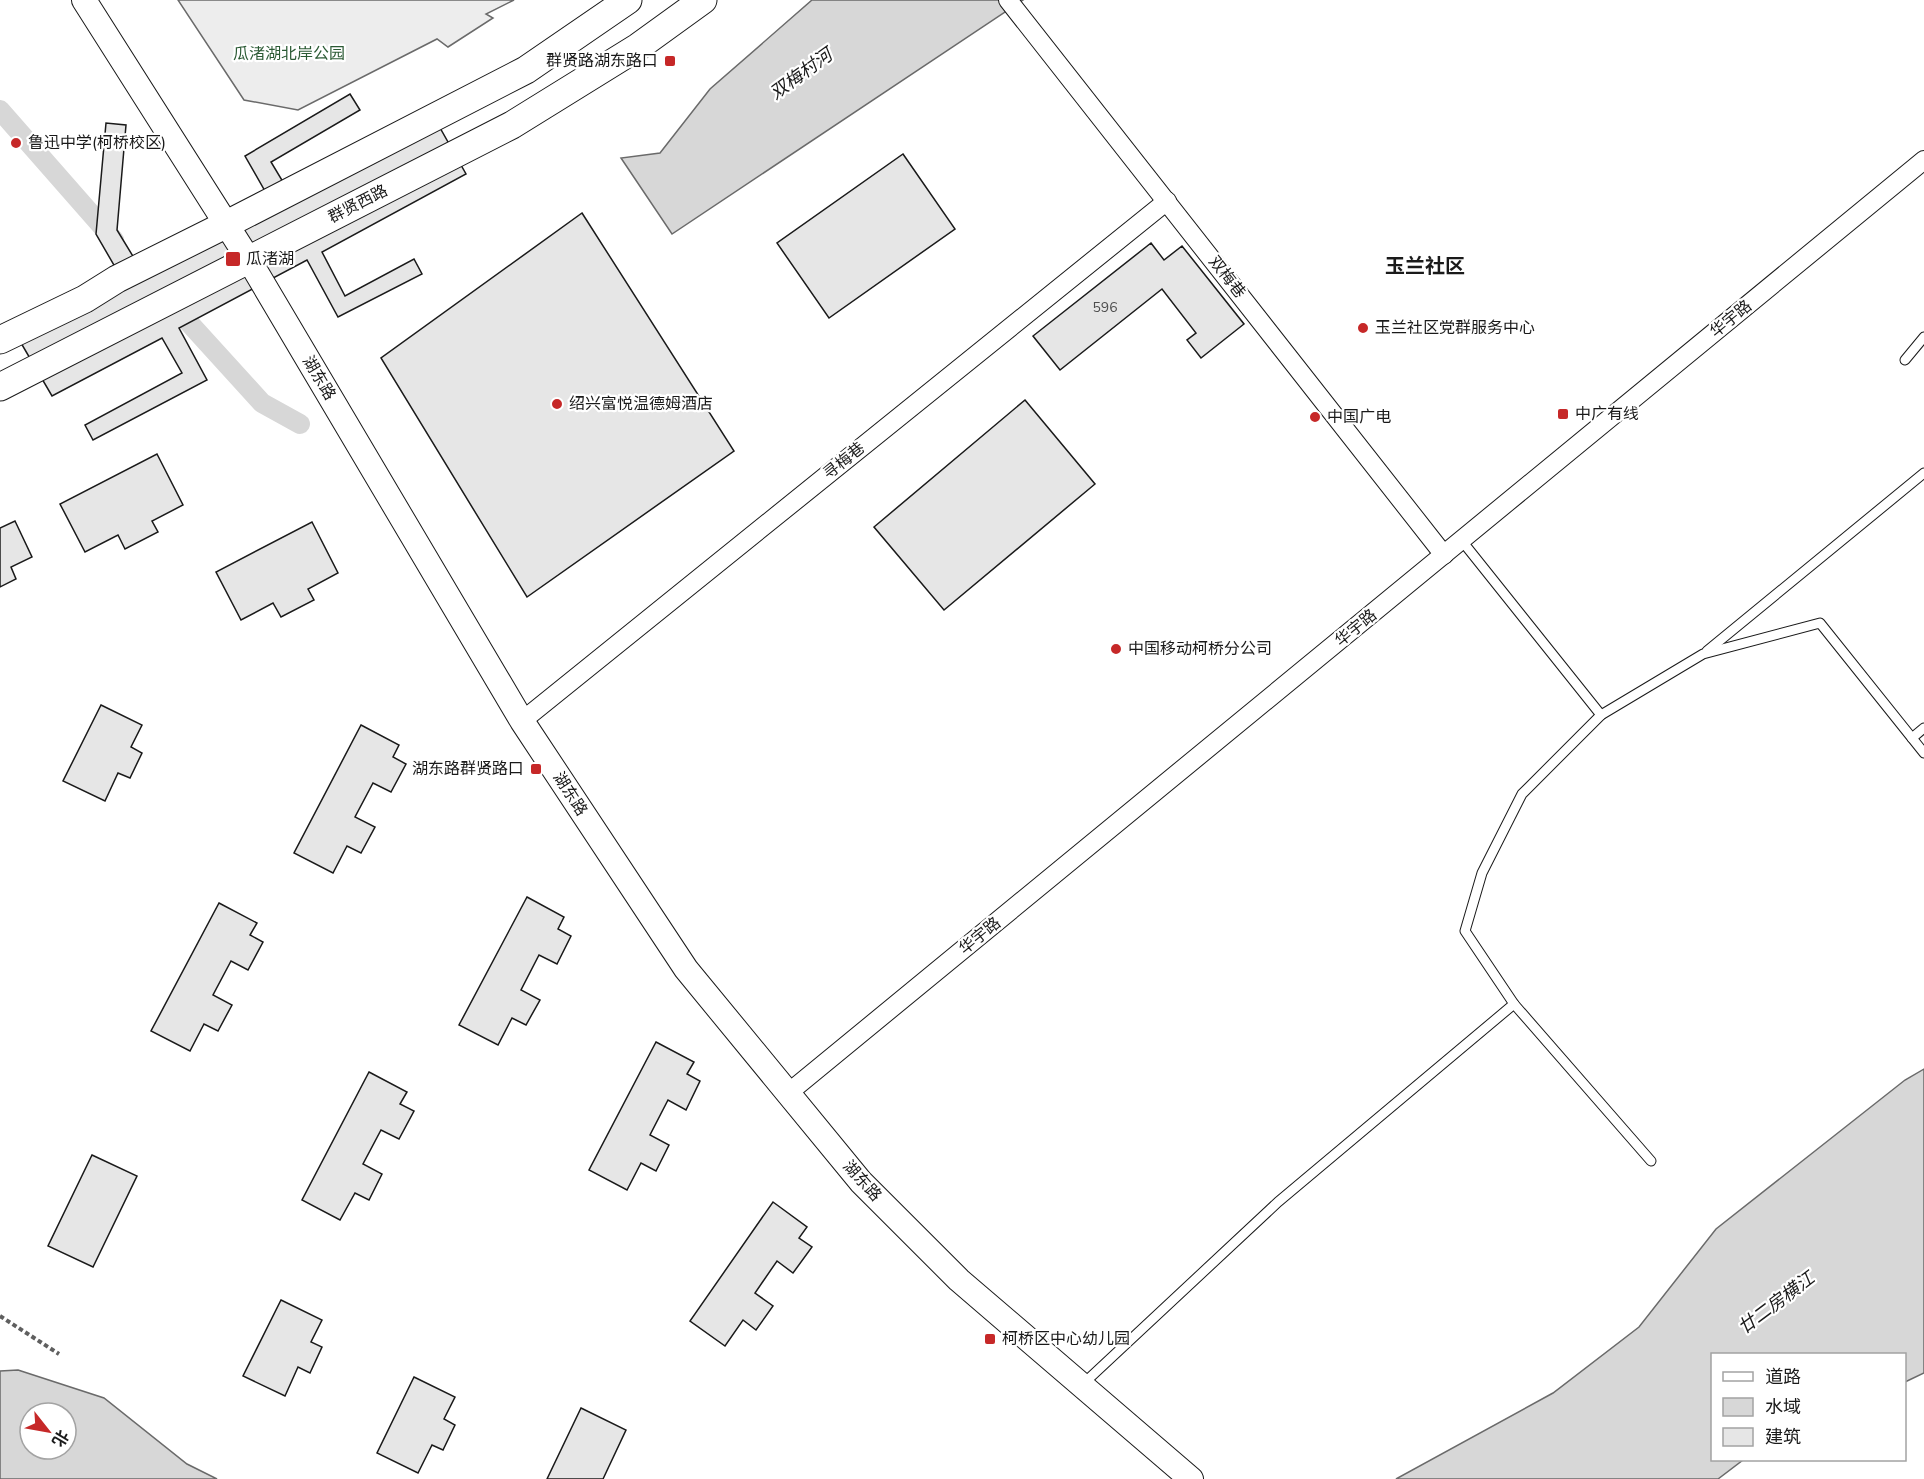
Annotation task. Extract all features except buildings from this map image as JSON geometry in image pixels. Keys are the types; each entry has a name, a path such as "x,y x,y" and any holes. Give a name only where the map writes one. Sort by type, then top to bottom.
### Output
{"main road":[{"path":"0,340 85,299 117,279 526,70 628,0"},
{"name":"群贤西路","path":"0,387 512,125 638,47 703,0"}],"street":[{"name":"湖东路","path":"84,0 249,260 522,721 686,969 861,1182 959,1280 1191,1479"},
{"name":"双梅巷","path":"1008,0 1444,555"},
{"name":"华宇路","path":"787,1094 1924,160"},
{"name":"寻梅巷","path":"522,721 1167,201"}],"lane":[{"path":"1905,360 1924,337"},
{"path":"1651,1161 1514,1004 1465,931 1482,873 1522,794 1601,715 1703,654 1924,473"},
{"path":"1462,541 1601,715"},
{"path":"1703,654 1820,623 1924,753"},
{"path":"1912,738 1924,728"},
{"path":"1082,1385 1278,1202 1514,1004"}],"path":[{"path":"0,1316 59,1354"}],"shaded area":[{"name":"瓜渚湖北岸公园","path":"178,0 514,0 486,14 493,18 448,47 437,39 298,110 244,100"}],"water":[{"name":"双梅村河","path":"812,0 1023,0 672,234 621,158 660,153 710,89"},
{"name":"廿二房横江","path":"1924,1069 1924,1373 1906,1382 1906,1353 1711,1353 1711,1461 1742,1461 1718,1479 1396,1479 1553,1393 1639,1327 1716,1229 1905,1080"},
{"path":"18,1370 104,1398 187,1464 217,1479 0,1479 0,1371"}],"waterway":[{"path":"0,110 114,240"},
{"path":"172,304 262,403 300,424"}],"place":[{"name":"群贤路湖东路口","path":"670,61"},
{"name":"鲁迅中学(柯桥校区)","path":"16,143"},
{"name":"瓜渚湖","path":"233,259"},
{"name":"玉兰社区党群服务中心","path":"1363,328"},
{"name":"绍兴富悦温德姆酒店","path":"557,404"},
{"name":"中广有线","path":"1563,414"},
{"name":"中国广电","path":"1315,417"},
{"name":"中国移动柯桥分公司","path":"1116,649"},
{"name":"湖东路群贤路口","path":"536,769"},
{"name":"柯桥区中心幼儿园","path":"990,1339"}],"district":[{"name":"玉兰社区","path":"1425,266"}]}
